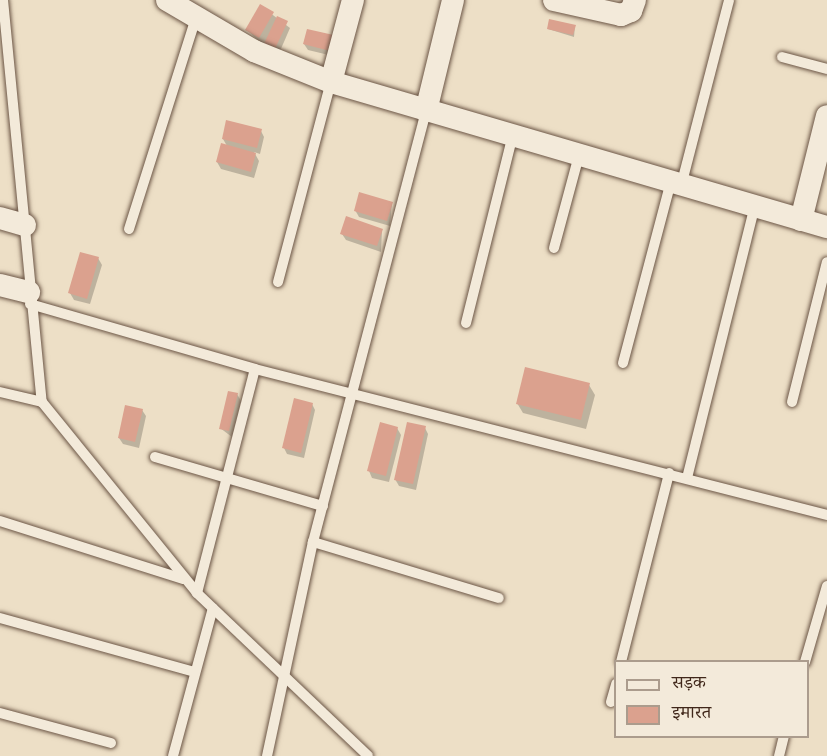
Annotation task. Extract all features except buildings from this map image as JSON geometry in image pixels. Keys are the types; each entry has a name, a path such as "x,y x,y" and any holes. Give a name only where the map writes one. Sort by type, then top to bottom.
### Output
{"street":[{"path":"167,0 254,51 331,82 578,159 754,209 827,227"},
{"path":"331,82 353,0"},
{"path":"426,111 453,0"},
{"path":"554,0 621,15 631,11 635,0"},
{"path":"801,220 826,122"},
{"path":"0,218 25,225"},
{"path":"0,285 29,298"}],"lane":[{"path":"3,0 25,225 29,298 42,402 197,593 283,681 368,756"},
{"path":"622,363 729,0"},
{"path":"129,229 196,18"},
{"path":"782,57 827,69"},
{"path":"278,282 331,82"},
{"path":"267,756 313,542 426,111"},
{"path":"466,323 512,139"},
{"path":"554,248 578,159"},
{"path":"687,478 754,209"},
{"path":"792,402 827,262"},
{"path":"29,298 255,369 827,514"},
{"path":"197,593 229,479 255,369"},
{"path":"0,392 42,402"},
{"path":"155,457 323,506"},
{"path":"622,660 669,473"},
{"path":"0,521 185,579"},
{"path":"313,542 499,597"},
{"path":"806,660 827,586"},
{"path":"173,756 213,608"},
{"path":"0,618 195,672"},
{"path":"610,702 614,688"},
{"path":"0,712 111,743"},
{"path":"779,756 784,738"}]}
